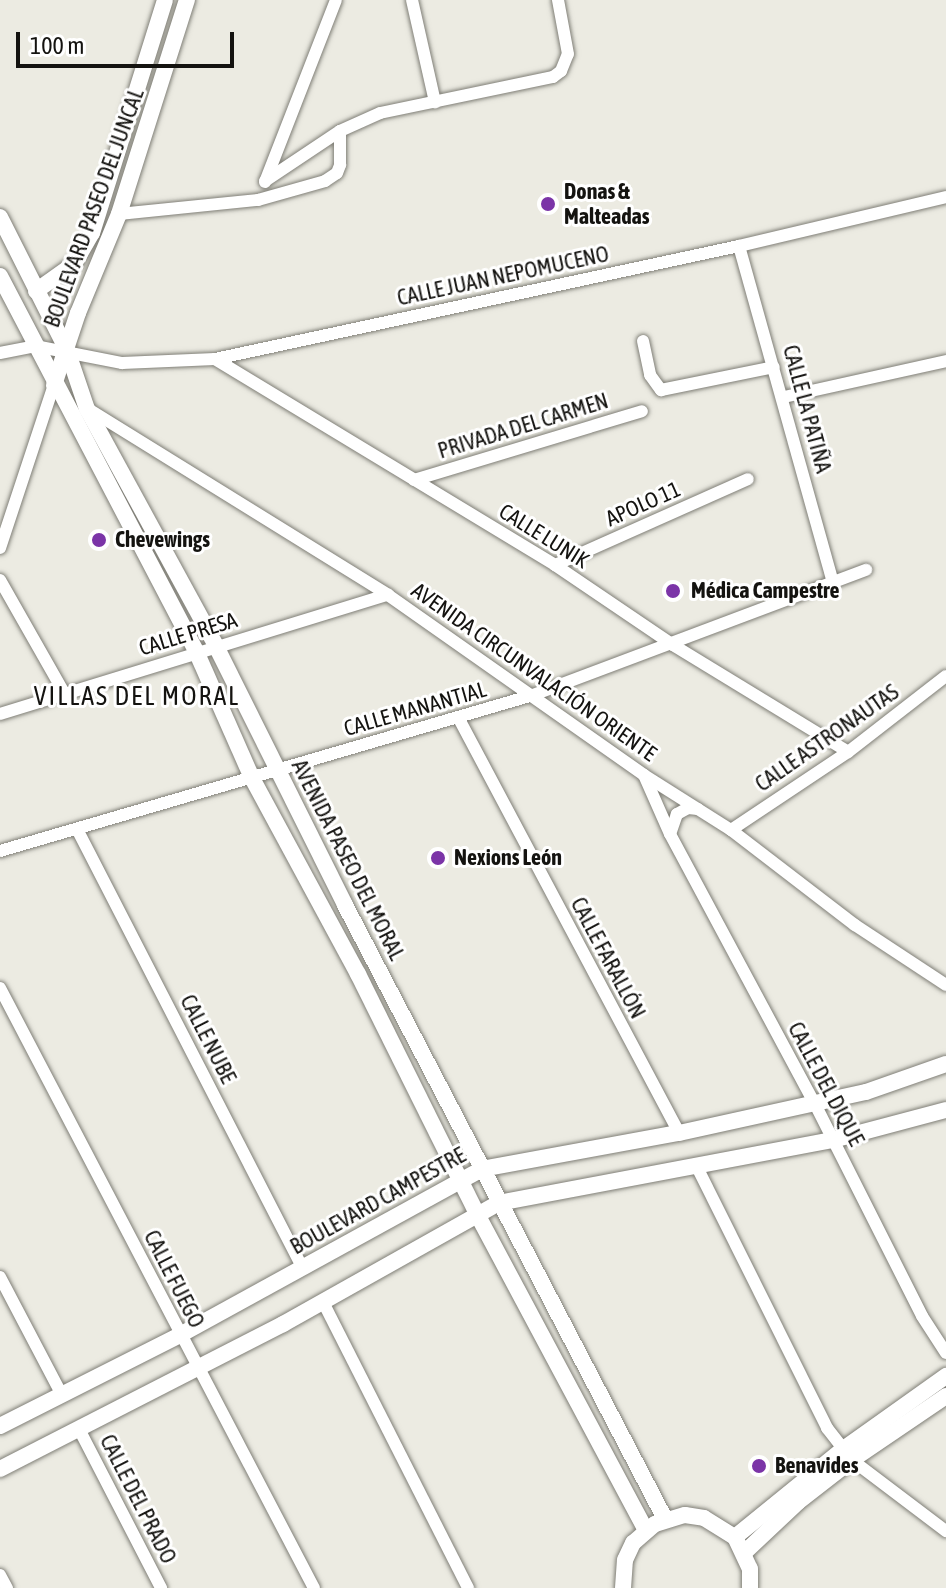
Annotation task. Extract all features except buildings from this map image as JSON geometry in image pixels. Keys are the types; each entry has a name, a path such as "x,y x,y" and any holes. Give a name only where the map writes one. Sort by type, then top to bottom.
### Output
{"street":[{"name":"BOULEVARD PASEO DEL JUNCAL","path":"36,291 65,272 84,250 165,0"},
{"name":"BOULEVARD PASEO DEL JUNCAL","path":"54,385 78,313 119,214 187,0"},
{"path":"258,200 336,0"},
{"path":"412,0 435,102"},
{"path":"265,181 340,131 380,113 544,79 561,71 566,63 568,43 558,0"},
{"path":"140,77 161,83"},
{"path":"119,214 258,200 332,178 340,165 340,131"},
{"name":"CALLE JUAN NEPOMUCENO","path":"0,353 35,346 122,363 215,359 739,246 946,197"},
{"name":"AVENIDA PASEO DEL MORAL","path":"0,217 67,350 87,409 216,646 499,1203 665,1519"},
{"name":"CALLE LA PATIÑA","path":"739,246 784,397 833,583"},
{"name":"AVENIDA PASEO DEL MORAL","path":"0,276 54,385 196,651 252,778 358,974 477,1214 646,1530"},
{"path":"643,341 650,375 661,390 774,367"},
{"name":"CALLE LUNIK","path":"215,359 555,565 673,645 848,752"},
{"path":"784,397 944,366"},
{"path":"0,548 54,385"},
{"name":"AVENIDA CIRCUNVALACIÓN ORIENTE","path":"87,409 388,595 644,775 731,830 855,925 946,985"},
{"name":"PRIVADA DEL CARMEN","path":"414,480 642,411"},
{"name":"APOLO 11","path":"555,565 748,479"},
{"name":"CALLE MANANTIAL","path":"0,851 533,695 866,570"},
{"path":"0,580 66,696"},
{"name":"CALLE PRESA","path":"0,714 66,696 196,651 388,595"},
{"name":"CALLE ASTRONAUTAS","path":"731,830 848,752 946,676"},
{"name":"CALLE FARALLÓN","path":"458,717 679,1133"},
{"name":"CALLE DEL DIQUE","path":"644,775 670,834 815,1104 922,1316 946,1353"},
{"path":"670,834 677,814 688,808 700,810"},
{"name":"CALLE NUBE","path":"77,829 303,1268"},
{"name":"CALLE FUEGO","path":"0,988 314,1588"},
{"name":"BOULEVARD CAMPESTRE","path":"0,1426 180,1335 482,1169 679,1133 815,1104 898,1083 946,1064"},
{"path":"0,1469 323,1302 499,1203 833,1140 945,1113"},
{"path":"697,1167 814,1403 847,1455 946,1531"},
{"path":"0,1277 62,1395"},
{"path":"323,1302 468,1588"},
{"path":"735,1537 847,1455 946,1376"},
{"path":"745,1552 847,1455 946,1396"},
{"name":"CALLE DEL PRADO","path":"79,1429 161,1588"},
{"path":"623,1588 625,1560 646,1530 665,1519 685,1515 704,1518 735,1537 745,1552 750,1588"},
{"path":"0,1575 7,1588"}],"place":[{"name":"Donas & Malteadas","path":"548,204"},
{"name":"Chevewings","path":"99,540"},
{"name":"Médica Campestre","path":"673,591"},
{"name":"Nexions León","path":"438,858"},
{"name":"Benavides","path":"759,1466"}],"district":[{"name":"VILLAS DEL MORAL","path":"137,697"}]}
